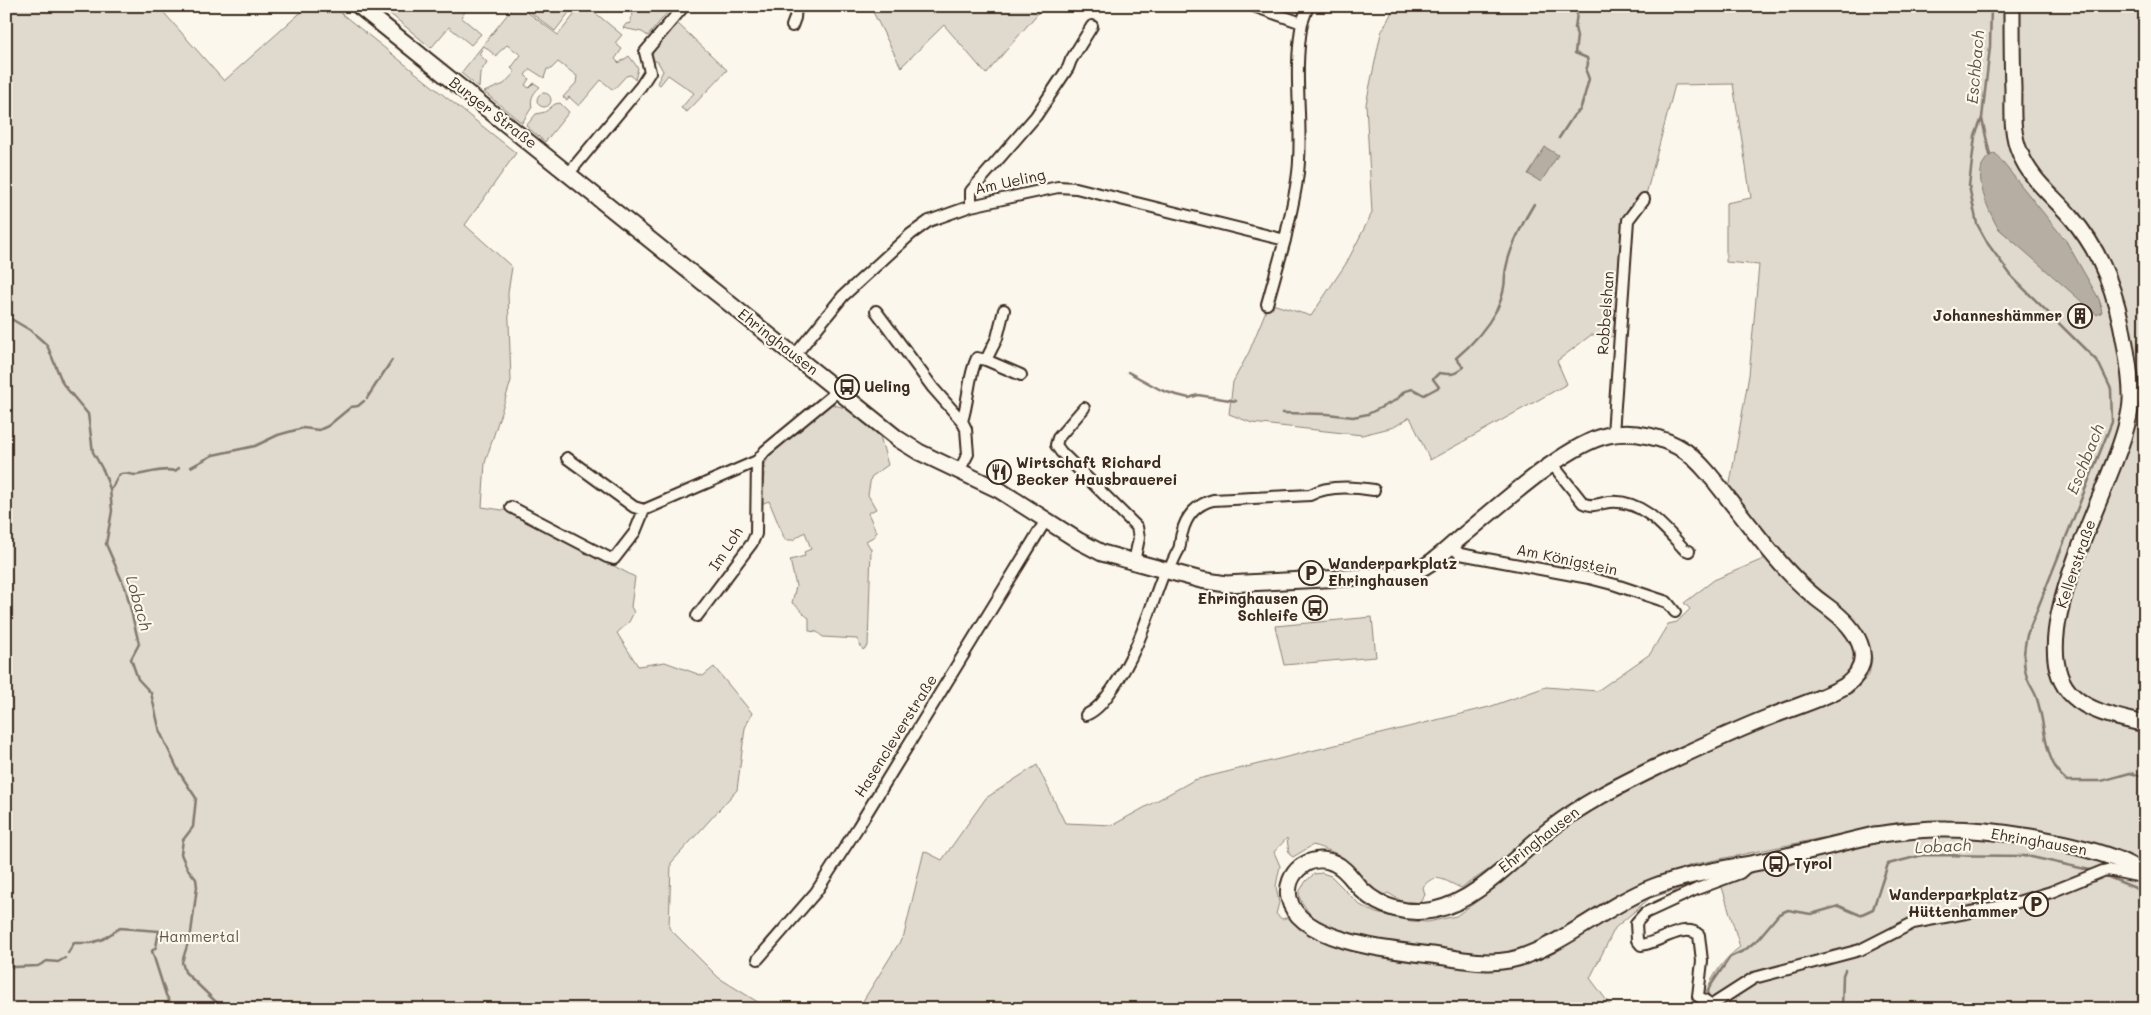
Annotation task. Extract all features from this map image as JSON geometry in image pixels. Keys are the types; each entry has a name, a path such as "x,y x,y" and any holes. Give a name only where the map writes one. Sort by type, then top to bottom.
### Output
{"main road":[{"name":"Burger Straße","path":"359,6 569,173 626,221"},
{"name":"Kellerstraße","path":"2012,6 2013,119 2018,149 2031,173 2080,229 2103,264 2118,305 2131,390 2127,425 2070,578 2057,623 2055,650 2062,682 2075,698 2101,711 2145,724"},
{"name":"Ehringhausen","path":"626,221 908,445 999,490 1102,553 1201,580 1231,584 1410,573 1423,568 1552,465 1587,443 1613,434 1634,434 1660,439 1684,451 1703,467 1791,576 1803,588 1839,615 1853,630 1862,652 1862,664 1856,675 1841,689 1710,743 1590,802 1550,829 1471,894 1452,904 1420,912 1389,907 1367,894 1341,867 1330,861 1320,860 1304,864 1294,873 1289,886 1290,900 1293,909 1304,920 1324,932 1344,940 1375,947 1480,961 1501,961 1516,958 1537,950 1649,888 1689,876 1908,830 1944,828 1993,833 2078,848 2114,858 2143,872"}],"street":[{"path":"569,173 641,86 650,72 645,52 684,6"},
{"path":"792,26 796,6"},
{"path":"1253,6 1302,23"},
{"path":"1267,304 1285,240 1300,161 1296,82 1298,48 1302,23 1308,6"},
{"path":"971,206 971,192 1036,116 1068,68 1092,26"},
{"name":"Am Ueling","path":"795,356 842,296 910,234 929,221 971,206 1058,188 1076,188 1285,240"},
{"name":"Robbelshan","path":"1613,434 1628,220 1644,199"},
{"path":"986,360 997,338 1004,310"},
{"path":"876,311 933,388 962,421 966,429 968,454 959,471"},
{"path":"962,421 970,391 973,366 977,358 986,360 1021,376"},
{"path":"567,458 634,507 644,510 757,461 766,451 839,390"},
{"path":"1084,408 1058,438 1056,444 1060,452 1137,526 1138,538 1134,562"},
{"name":"Im Loh","path":"697,616 752,543 756,534 757,461"},
{"path":"1552,465 1583,503 1588,506 1609,502 1635,505 1656,520 1684,549 1689,551"},
{"path":"1086,715 1098,710 1135,650 1167,570 1179,549 1185,522 1192,512 1202,504 1214,500 1310,495 1318,490 1360,488 1374,490"},
{"path":"511,508 607,557 614,558 635,532 644,510"},
{"name":"Hasencleverstraße","path":"758,958 816,892 1046,520"},
{"name":"Am Königstein","path":"1451,546 1460,554 1589,578 1616,585 1667,602 1675,612"},
{"path":"1749,864 1740,874 1697,889 1645,913 1639,917 1636,923 1638,940 1641,944 1648,944 1686,930 1693,930 1699,936 1702,961 1698,996 1712,1005 1754,978 1860,950 1913,923 2008,906 2108,870 2137,876 2143,872"}],"green space":[{"name":"Hammertal","path":"6,6 158,6 224,81 308,6 332,6 516,153 465,225 512,267 508,293 511,381 485,463 482,507 509,511 635,577 631,607 634,612 629,622 617,633 638,666 665,662 703,676 714,667 752,713 745,728 737,790 671,863 669,928 719,978 769,1009 6,1009"},
{"path":"381,6 470,6 461,17 481,34 471,45 449,27 431,48"},
{"path":"514,6 519,6 558,35 578,10 587,6 622,35 615,43 622,49 615,59 619,63 629,56 638,68 635,80 631,75 626,76 613,90 601,80 579,106 569,97 567,100 563,97 576,83 577,76 558,62 551,69 547,69 544,78 530,69 525,75 529,79 525,85 529,88 534,83 540,87 533,96 531,101 532,107 522,123 484,92 504,84 515,72 511,68 521,55 507,45 497,54 497,57 484,46 479,54 487,62 480,73 479,88 461,73"},
{"path":"527,6 574,6 555,31 526,9"},
{"path":"623,6 671,6 671,8 648,36 642,32 623,28 626,24 631,23 630,19 633,15 627,7"},
{"path":"870,6 1044,6 986,74 944,25 901,67"},
{"path":"1395,6 2006,6 2008,127 2091,252 2110,298 2126,385 2124,415 2064,578 2062,691 2145,728 2145,867 2004,828 1966,822 1900,822 1691,865 1631,890 1527,949 1509,955 1488,956 1369,939 1329,926 1310,915 1300,899 1299,892 1306,881 1314,874 1322,873 1331,876 1360,905 1376,913 1411,921 1428,922 1456,916 1483,897 1528,856 1588,808 1759,726 1852,693 1869,675 1872,659 1868,641 1861,627 1849,614 1793,571 1729,489 1749,375 1759,265 1726,262 1726,203 1751,198 1733,84 1675,85 1647,191 1626,220 1616,337 1591,335 1557,361 1567,384 1430,460 1410,417 1394,427 1362,435 1252,423 1229,414 1233,382 1249,352 1269,303 1311,316 1347,262 1372,213 1366,104 1381,33","holes":["1998,228 2066,241 2102,306 2024,250"]},
{"path":"2016,6 2145,6 2145,720 2085,700 2061,668 2065,607 2130,427 2116,284 2034,170 2018,132"},
{"path":"676,22 727,70 687,112 681,108 694,93 668,75 660,85 657,83 663,71 658,62 650,59 650,56"},
{"path":"541,93 547,93 551,100 547,107 541,107 537,103 537,97"},
{"path":"560,103 569,112 545,142 526,126 536,114 545,112 555,104"},
{"path":"831,404 845,408 880,436 888,465 871,477 868,495 876,509 868,513 876,531 875,536 866,541 871,549 868,646 863,650 857,639 823,637 817,632 809,631 809,618 792,603 796,586 790,560 805,556 804,552 811,549 805,532 793,540 785,540 769,501 761,504 765,464 770,454"},
{"path":"1768,557 1795,590 1836,623 1847,635 1854,647 1854,660 1846,674 1827,688 1655,759 1615,778 1568,809 1505,859 1461,888 1436,878 1427,882 1423,887 1425,895 1418,905 1410,906 1388,893 1380,897 1354,868 1338,854 1313,845 1293,857 1289,854 1287,838 1274,852 1280,866 1276,886 1279,903 1276,914 1282,919 1289,917 1309,931 1492,967 1667,887 1888,838 1947,834 2047,847 2091,857 2145,879 2145,1009 1700,1009 1706,992 1720,967 1740,947 1719,877 1650,898 1615,928 1590,978 1610,1005 1610,1009 858,1009 904,935 924,851 942,860 986,798 1037,765 1065,823 1113,825 1194,780 1489,707 1546,687 1597,691 1650,654 1668,624 1677,622 1690,609 1684,603 1714,580"},
{"path":"1372,617 1376,657 1284,665 1275,626"}],"shaded area":[{"path":"1545,147 1558,155 1541,182 1528,174"},
{"path":"1995,153 2066,241 2099,299 2102,312 2097,315 1998,228 1985,199 1981,177 1982,167 1986,159"}],"waterway":[{"path":"1559,138 1574,115 1580,110 1589,79 1586,71 1587,58 1575,53 1577,36 1575,28 1578,6"},
{"name":"Eschbach","path":"1991,6 1990,47 1982,118 1975,136 1969,186 1977,224 1988,244 2013,278 2098,362 2111,389 2112,422 2027,635 2024,656 2025,672 2040,709 2049,754 2053,764 2067,781 2101,781 2130,773 2145,777"},
{"path":"1982,119 1990,155"},
{"path":"1282,413 1327,414 1353,417 1368,414 1396,400 1405,391 1413,389 1424,395 1439,387 1433,379 1439,373 1452,374 1458,372 1463,367 1456,358 1479,335 1499,305 1504,288 1506,267 1512,248 1534,204"},
{"name":"Lobach","path":"6,316 30,330 47,345 63,384 88,414 93,452 104,472 110,489 112,511 106,544 126,590 139,644 131,659 138,679 151,693 160,732 179,772 196,798 193,827 183,840 181,854 187,868 196,879 197,887 191,933 182,962 185,972 215,1001 228,1009"},
{"path":"367,398 392,360"},
{"path":"1128,372 1161,390 1173,394 1189,398 1198,395 1236,401"},
{"path":"191,467 213,455 255,446 278,435 303,428 319,430 328,426 351,407 358,406 364,401"},
{"path":"110,489 117,477 123,473 136,475 160,470 175,471 179,468"},
{"name":"Lobach","path":"1707,998 1709,988 1730,957 1745,950 1758,939 1779,914 1788,910 1811,914 1839,906 1860,915 1873,909 1888,864 1923,855 2027,856 2094,871"},
{"name":"Lobach","path":"2101,874 2145,892"},
{"path":"68,953 74,943 91,943 103,939 120,928 159,931"},
{"path":"174,1009 166,995 152,951 156,947 159,931 189,940"},
{"path":"6,963 13,967 38,966 47,961 58,962 65,958"},
{"path":"1842,1009 1843,975 1845,970"},
{"name":"Lobach","path":"1332,1009 1350,1009"}],"place":[{"name":"Johanneshämmer","path":"2080,316"},
{"name":"Ueling","path":"847,387"},
{"name":"Wirtschaft Richard Becker Hausbrauerei","path":"999,472"},
{"name":"Wanderparkplatz Ehringhausen","path":"1311,573"},
{"name":"Ehringhausen Schleife","path":"1315,608"},
{"name":"Tyrol","path":"1776,864"},
{"name":"Wanderparkplatz Hüttenhammer","path":"2036,904"}]}
